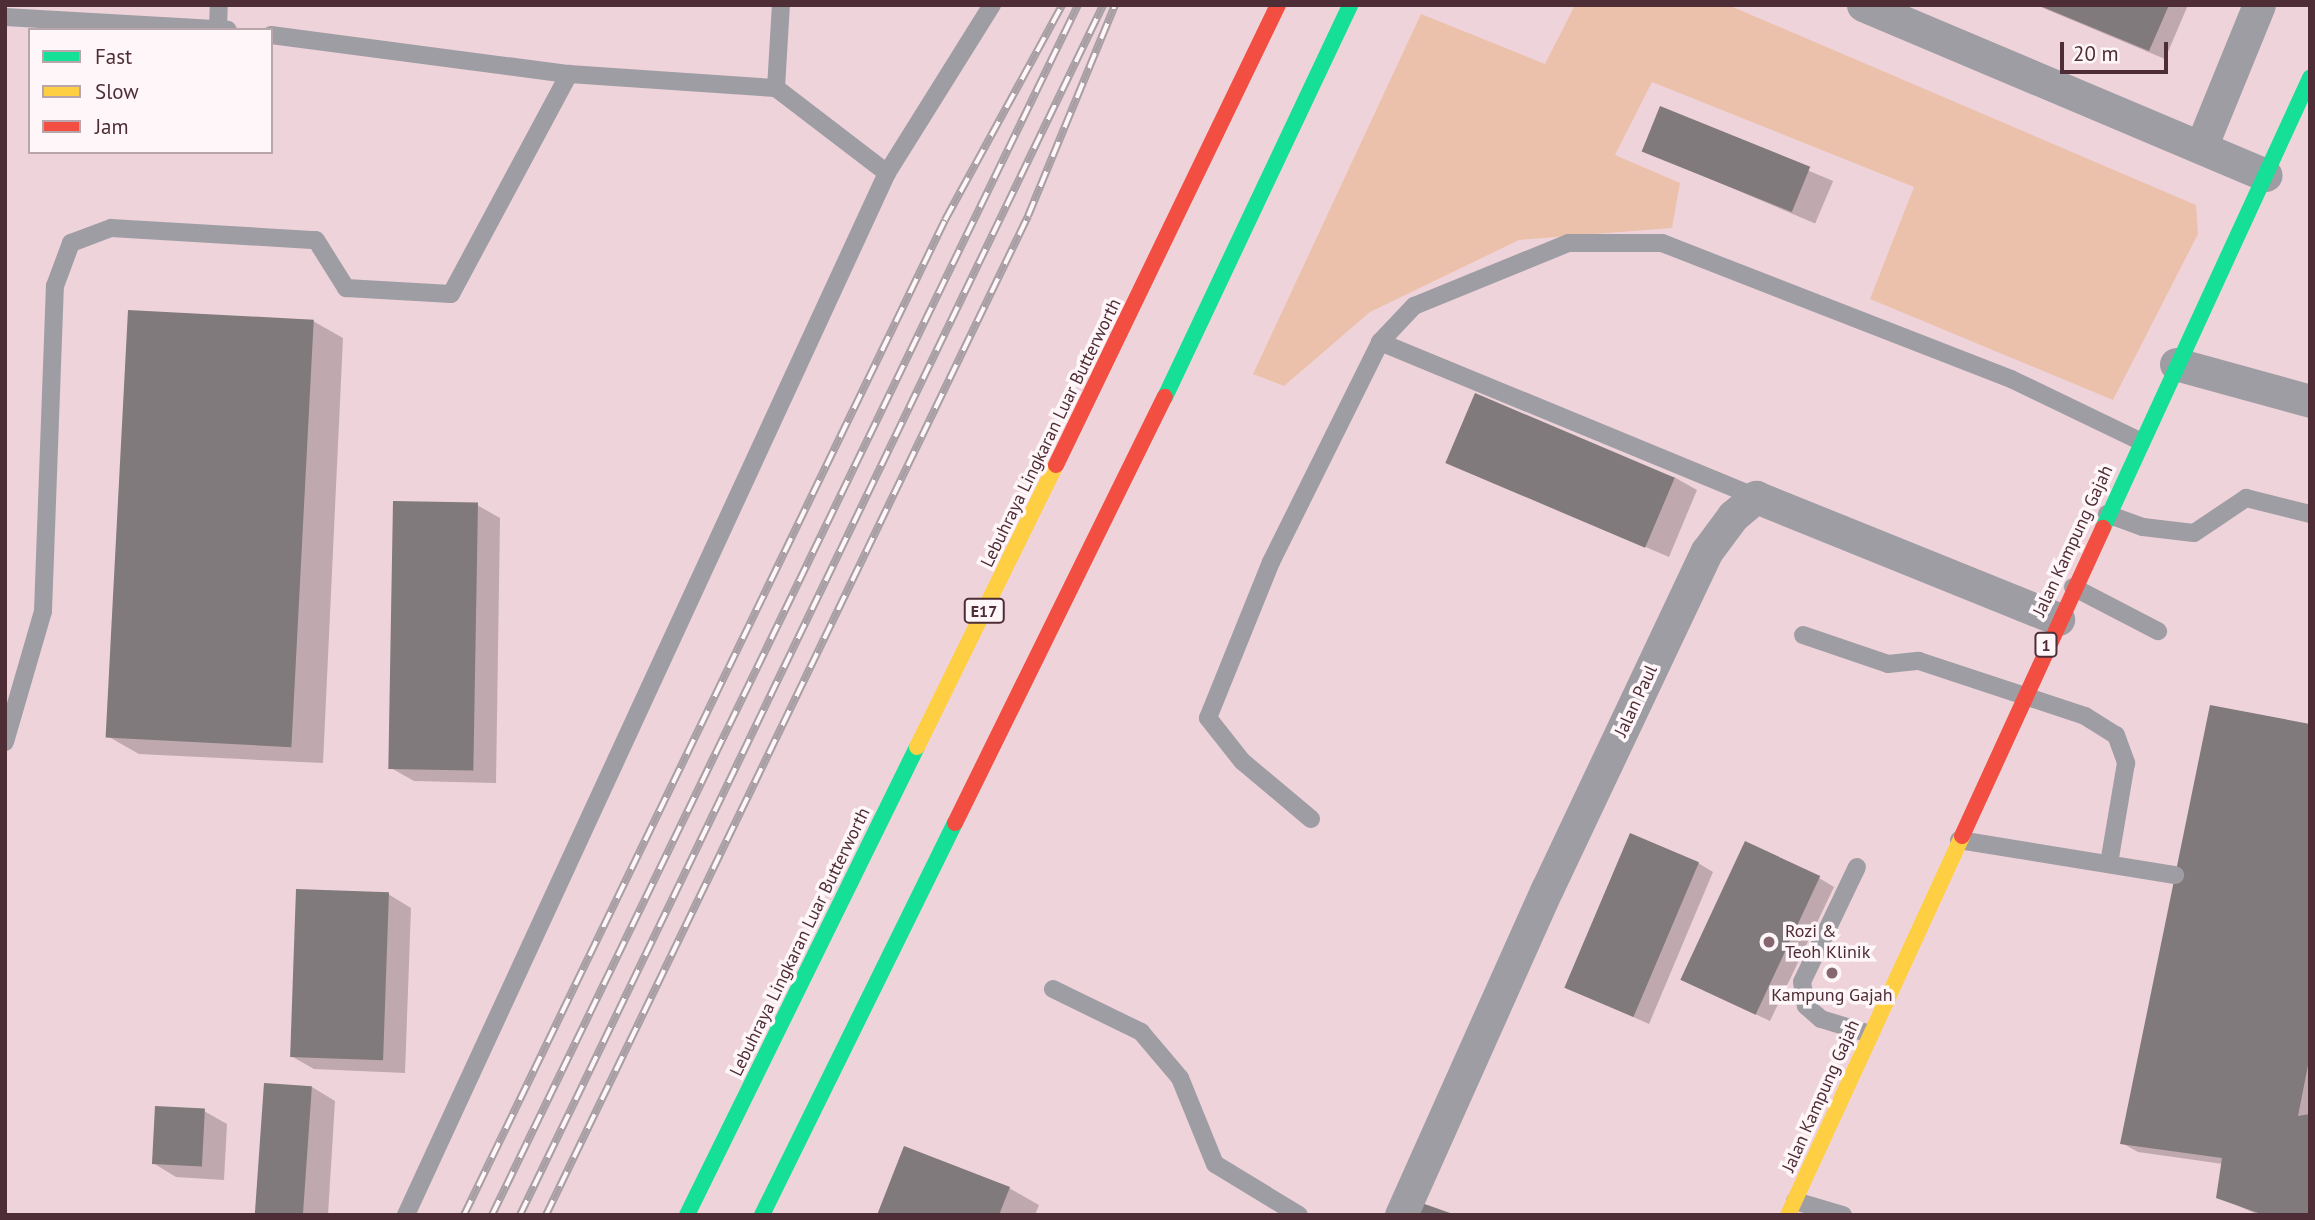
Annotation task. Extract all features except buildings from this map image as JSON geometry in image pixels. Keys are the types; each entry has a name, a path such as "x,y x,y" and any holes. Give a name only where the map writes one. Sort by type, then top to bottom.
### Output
{"main road":[{"name":"Lebuhraya Lingkaran Luar Butterworth","path":"687,1215 1136,303 1278,5"},
{"path":"761,1215 1176,374 1350,5"},
{"name":"Jalan Kampung Gajah","path":"1792,1208 2058,619 2310,77"}],"street":[{"path":"1863,5 2266,175"},
{"path":"2201,147 2259,5"},
{"path":"2176,364 2310,401"},
{"path":"1756,497 2058,619"},
{"name":"Jalan Paul","path":"1401,1215 1547,889 1707,551 1733,516 1756,497"}],"lane":[{"path":"219,5 223,28"},
{"path":"776,88 781,5"},
{"path":"406,1215 887,173 992,5"},
{"path":"5,17 205,28"},
{"path":"273,36 569,74 776,88 887,173"},
{"path":"5,742 43,611 55,286 71,243 111,228 316,240 346,288 451,294 569,74"},
{"path":"1311,819 1242,761 1208,718 1271,562 1380,342 1414,306 1568,243 1662,243 2011,379 2140,441"},
{"path":"1380,342 1756,497"},
{"path":"2107,514 2143,527 2194,533 2246,498 2310,514"},
{"path":"2073,587 2158,631"},
{"path":"1803,635 1888,664 1919,662 2085,716 2116,735 2126,763 2109,864"},
{"path":"1959,840 2175,875"},
{"path":"1857,867 1802,982 1806,1006 1821,1019 1870,1034"},
{"path":"1053,989 1140,1032 1180,1078 1215,1164 1299,1215"},
{"path":"1792,1208 1843,1215"}],"shaded area":[{"path":"1575,5 1728,5 2196,205 2198,234 2113,400 1870,299 1914,187 1652,82 1615,155 1680,183 1672,228 1519,240 1370,312 1284,386 1253,374 1421,14 1545,64"}],"railway":[{"path":"464,1215 945,220 1062,5"},
{"path":"492,1215 1078,5"},
{"path":"520,1215 1103,5"},
{"path":"546,1215 1028,216 1115,5"}],"traffic: fast":[{"path":"1165,397 1350,5"},
{"path":"2103,528 2310,77"},
{"path":"687,1215 917,747"},
{"path":"762,1215 955,823"}],"traffic: slow":[{"path":"917,747 1056,465"},
{"path":"1788,1215 1962,836"}],"traffic: jam":[{"path":"1056,465 1278,5"},
{"path":"955,823 1165,397"},
{"path":"1962,836 2103,528"}],"place":[{"name":"Rozi & Teoh Klinik","path":"1769,942"},
{"name":"Kampung Gajah","path":"1832,973"}]}
